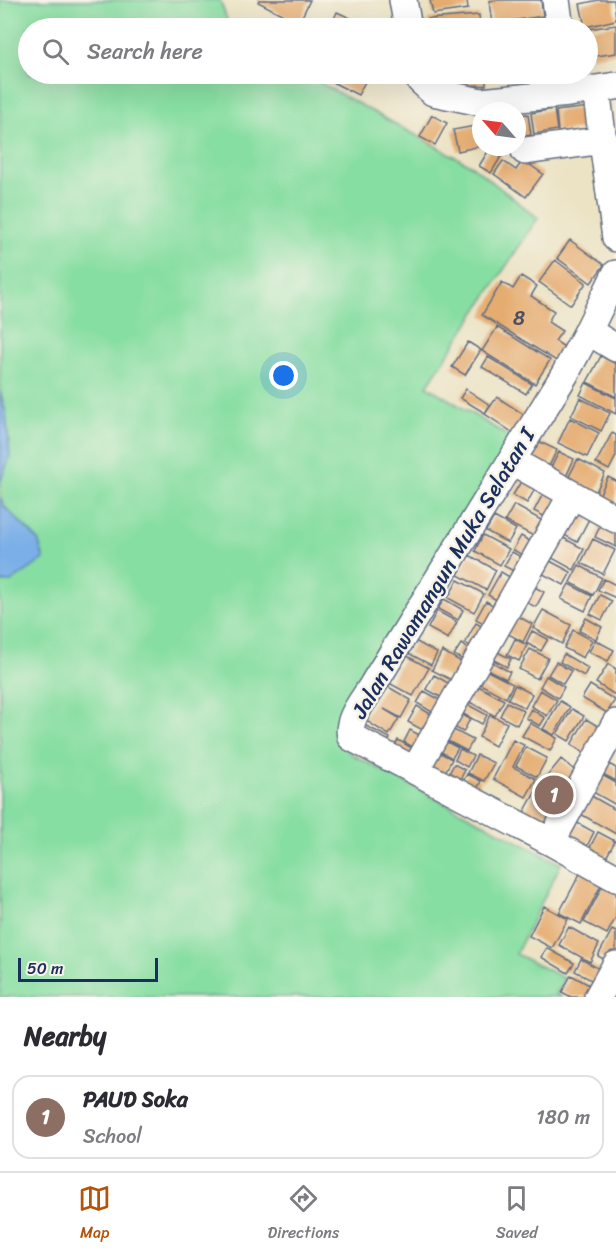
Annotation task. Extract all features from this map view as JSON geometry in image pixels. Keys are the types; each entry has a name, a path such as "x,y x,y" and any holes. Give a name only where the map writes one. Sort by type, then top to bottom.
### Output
{"street":[{"path":"403,0 406,18"},
{"path":"556,0 559,18"},
{"path":"424,84 433,92 481,102 563,84"},
{"path":"578,84 606,87 604,140 616,238"},
{"path":"526,151 604,140"},
{"name":"Jalan Rawamangun Muka Selatan I","path":"616,274 588,331 512,461 429,591 351,722 351,737 616,878"},
{"path":"588,331 616,348"},
{"path":"512,461 616,519"},
{"path":"416,770 572,495"},
{"path":"551,842 616,723"},
{"path":"598,997 616,965"}],"green space":[{"path":"0,0 220,0 226,18 18,18 18,84 322,84 472,166 538,218 427,386 513,439 342,746 353,755 561,864 516,954 564,978 556,994 562,997 0,997"}],"water":[{"path":"0,391 6,413 10,456 0,483"},
{"path":"0,497 5,507 38,540 44,559 11,582 0,582"}],"building":[{"path":"259,0 310,0 301,18 289,18 258,2"},
{"path":"430,0 467,0 468,9 433,14"},
{"path":"541,0 543,16 491,18 489,1"},
{"path":"614,0 616,20 598,24 598,18 583,18 580,4"},
{"path":"337,12 350,18 334,18"},
{"path":"479,15 479,18 441,18"},
{"path":"616,25 616,53 598,56 598,28"},
{"path":"336,84 364,84 358,95"},
{"path":"443,84 486,84 486,85 443,86"},
{"path":"590,107 592,128 558,132 556,111"},
{"path":"554,109 557,130 534,134 531,113"},
{"path":"526,114 528,114 531,135 526,136"},
{"path":"432,115 447,123 435,145 420,137"},
{"path":"472,127 472,148 458,151 453,130"},
{"path":"485,156 501,156 491,173 479,166"},
{"path":"523,160 543,174 526,197 494,174 503,161 516,170"},
{"path":"570,240 604,265 591,283 557,258"},
{"path":"555,260 586,283 571,305 539,282"},
{"path":"521,276 537,286 531,296 554,311 548,322 562,331 555,341 566,348 558,362 482,315 502,282 513,289"},
{"path":"497,327 550,360 535,384 482,351"},
{"path":"468,342 481,350 465,375 452,367"},
{"path":"601,356 616,364 616,397 587,382"},
{"path":"488,357 532,384 526,394 482,367"},
{"path":"586,383 616,398 616,414 580,395"},
{"path":"466,389 490,405 485,413 460,398"},
{"path":"497,397 526,416 515,434 485,414"},
{"path":"580,398 610,413 601,431 571,416"},
{"path":"570,418 599,433 587,457 558,443"},
{"path":"612,433 616,435 616,456 609,470 596,463"},
{"path":"538,441 557,450 546,472 527,463"},
{"path":"559,452 574,459 563,483 547,475"},
{"path":"578,459 605,473 592,500 564,486"},
{"path":"608,477 616,481 616,510 597,500"},
{"path":"523,478 537,485 527,503 513,495"},
{"path":"545,490 566,502 555,522 534,511"},
{"path":"514,505 550,525 541,540 505,521"},
{"path":"573,506 591,515 577,542 559,532"},
{"path":"494,517 516,529 508,543 486,531"},
{"path":"601,524 616,532 616,547 595,537"},
{"path":"556,534 584,549 574,570 545,554"},
{"path":"483,535 509,549 500,565 475,551"},
{"path":"521,536 540,547 533,560 513,550"},
{"path":"593,539 615,550 603,574 581,563"},
{"path":"512,552 530,562 523,576 504,566"},
{"path":"469,555 496,570 486,590 458,575"},
{"path":"550,561 571,572 564,585 543,574"},
{"path":"579,565 602,578 593,595 570,582"},
{"path":"501,572 518,582 505,605 488,595"},
{"path":"604,579 616,585 616,598 598,590"},
{"path":"458,580 484,594 474,612 448,598"},
{"path":"569,584 592,596 585,611 561,599"},
{"path":"531,585 544,592 536,607 523,601"},
{"path":"600,595 612,601 602,620 590,614"},
{"path":"444,599 463,610 458,620 438,609"},
{"path":"486,601 501,610 491,627 476,619"},
{"path":"543,610 571,625 562,644 533,628"},
{"path":"437,611 457,622 448,639 428,628"},
{"path":"511,612 532,624 523,642 501,630"},
{"path":"586,618 602,627 596,639 579,631"},
{"path":"476,623 490,631 479,651 465,643"},
{"path":"573,630 592,640 583,658 564,648"},
{"path":"532,631 548,639 541,651 526,643"},
{"path":"515,639 527,645 519,661 507,655"},
{"path":"595,640 614,650 608,661 589,652"},
{"path":"415,641 437,653 431,665 408,653"},
{"path":"461,644 478,654 472,665 454,655"},
{"path":"488,647 511,659 507,667 484,655"},
{"path":"530,649 548,658 537,679 519,669"},
{"path":"442,651 467,665 457,683 432,670"},
{"path":"564,654 588,668 584,676 560,662"},
{"path":"405,655 429,668 413,696 389,683"},
{"path":"487,659 510,672 506,679 483,667"},
{"path":"556,662 571,671 563,684 548,675"},
{"path":"608,664 616,669 615,695 596,683"},
{"path":"478,666 513,684 506,698 471,679"},
{"path":"434,675 455,687 448,701 426,689"},
{"path":"546,676 564,687 558,698 540,687"},
{"path":"473,683 504,700 495,716 464,699"},
{"path":"385,685 411,700 401,718 384,709 399,718 389,735 363,719"},
{"path":"515,685 532,694 525,708 508,699"},
{"path":"590,685 615,700 607,713 582,698"},
{"path":"540,690 557,700 547,716 531,706"},
{"path":"424,691 446,703 439,716 417,703"},
{"path":"459,700 487,715 482,724 454,709"},
{"path":"560,701 570,707 554,735 543,729"},
{"path":"507,702 524,711 517,725 500,716"},
{"path":"417,706 439,719 430,734 408,722"},
{"path":"452,709 470,719 463,732 445,722"},
{"path":"531,709 545,718 540,726 526,718"},
{"path":"572,709 584,716 569,741 557,734"},
{"path":"490,715 507,723 495,746 479,737"},
{"path":"586,719 606,731 590,756 571,745"},
{"path":"530,723 557,738 550,751 522,736"},
{"path":"364,725 390,738 383,751 357,737"},
{"path":"444,725 473,740 467,751 438,736"},
{"path":"410,730 425,738 419,750 404,742"},
{"path":"439,738 458,748 452,758 434,748"},
{"path":"398,740 417,751 409,766 390,755"},
{"path":"513,740 524,745 513,767 536,779 526,797 493,779"},
{"path":"526,747 547,758 537,777 516,766"},
{"path":"431,748 452,759 441,780 420,769"},
{"path":"460,749 473,756 467,767 455,760"},
{"path":"477,755 494,763 484,781 468,773"},
{"path":"561,759 579,774 562,793 545,779"},
{"path":"605,762 616,768 616,781 599,772"},
{"path":"454,764 465,770 455,789 444,783"},
{"path":"595,771 616,783 616,805 586,788"},
{"path":"467,774 481,781 472,798 458,791"},
{"path":"540,784 565,798 548,828 523,814"},
{"path":"588,794 616,810 616,834 577,812"},
{"path":"572,820 594,832 584,852 561,840"},
{"path":"598,832 615,841 603,863 586,855"},
{"path":"582,870 603,881 581,924 559,913"},
{"path":"604,883 616,889 616,917 607,934 584,922"},
{"path":"544,906 568,919 552,948 529,936"},
{"path":"569,927 599,944 590,962 559,945"},
{"path":"612,930 616,932 614,965 598,956"},
{"path":"547,948 574,963 568,973 541,957"},
{"path":"581,959 605,972 598,984 575,971"},
{"path":"571,975 595,988 590,997 571,997 562,992"}],"place":[{"name":"PAUD Soka","path":"554,795"}]}
